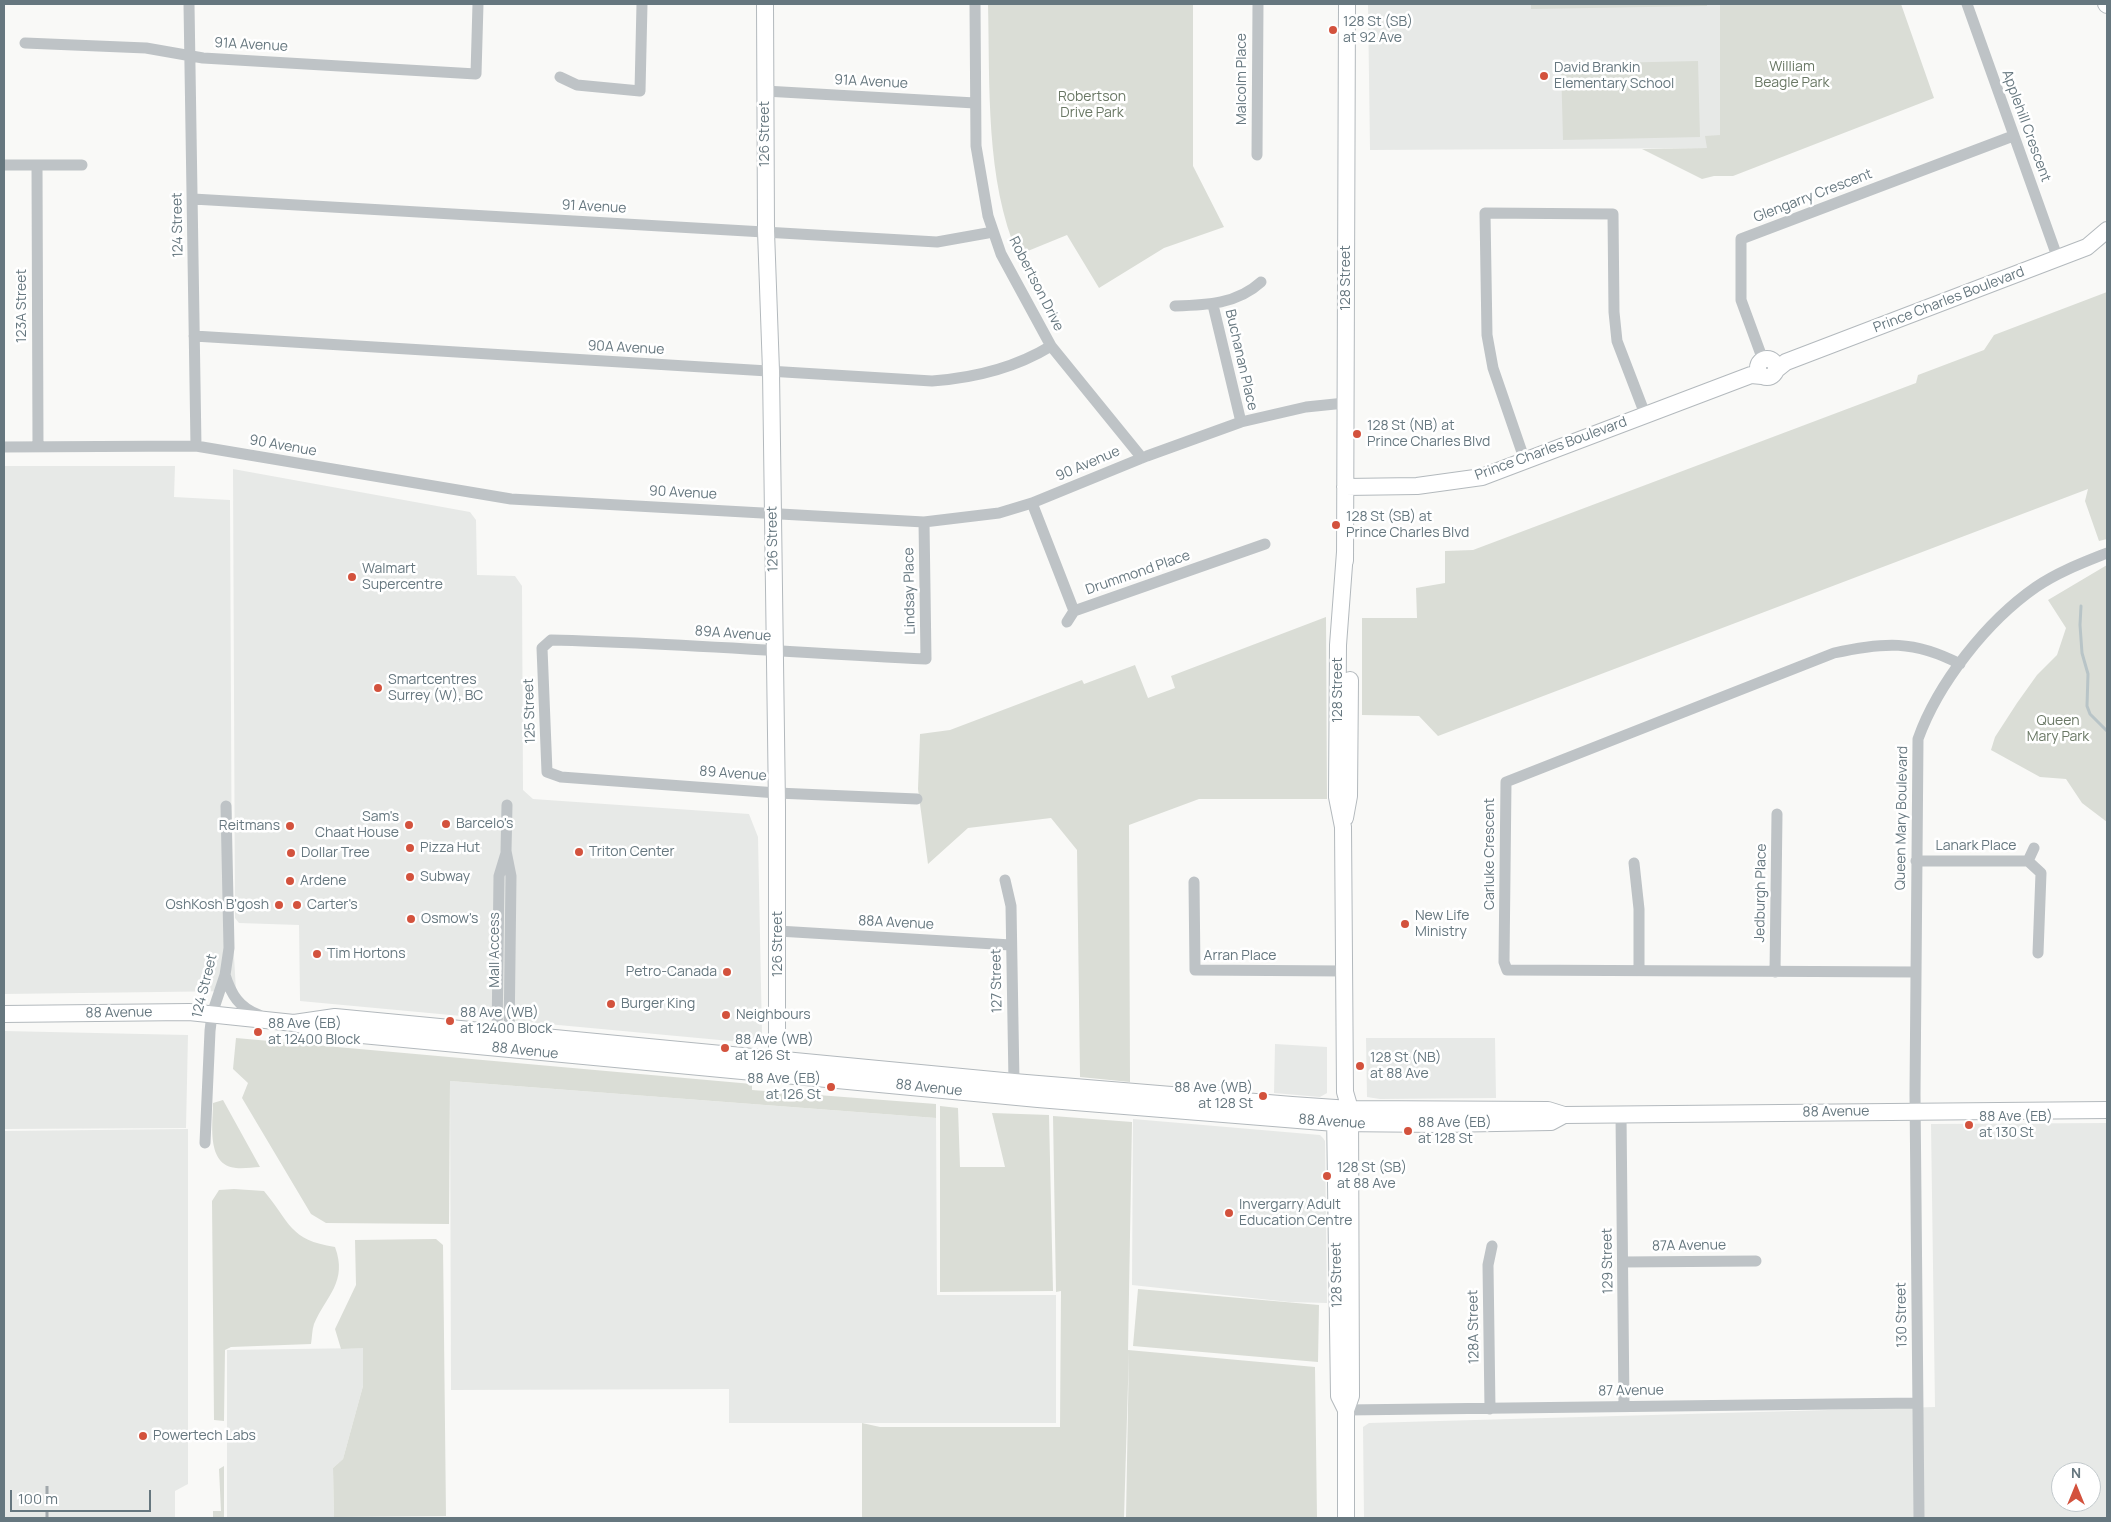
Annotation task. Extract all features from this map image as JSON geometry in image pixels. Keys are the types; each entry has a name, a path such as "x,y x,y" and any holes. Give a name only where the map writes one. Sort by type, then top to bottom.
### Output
{"main road":[{"name":"126 Street","path":"765,4 766,231 771,371 777,792 777,1066"},
{"name":"128 Street","path":"1346,1518 1346,1410 1339,1396 1343,1116 1345,1092 1343,827 1349,796 1350,724 1344,552 1347,4"},
{"name":"Prince Charles Boulevard","path":"1344,487 1434,484 1482,477 1644,414 2058,259 2087,247 2107,230"},
{"name":"88 Avenue","path":"4,1014 189,1012 231,1018 287,1022 330,1032 503,1041 777,1066 1014,1082 1343,1116"},
{"name":"88 Avenue","path":"777,1066 1038,1099 1343,1116 1548,1110 1564,1115 2107,1110"}],"street":[{"name":"124 Street","path":"189,4 196,446"},
{"name":"91A Avenue","path":"24,43 146,48 190,55 476,74 478,4"},
{"path":"560,77 577,85 640,91 642,4"},
{"name":"Robertson Drive","path":"975,4 975,103 979,169 993,232 1000,254 1051,346 1142,458"},
{"name":"Malcolm Place","path":"1257,155 1258,4"},
{"name":"Applehill Crescent","path":"1967,4 2058,259"},
{"name":"91A Avenue","path":"765,91 975,103"},
{"name":"Glengarry Crescent","path":"1767,368 1741,300 1741,239 2013,136"},
{"path":"4,165 82,165"},
{"name":"123A Street","path":"37,165 38,447"},
{"name":"91 Avenue","path":"193,199 938,242 993,232"},
{"path":"1525,460 1493,368 1488,335 1484,213 1613,214 1614,312 1617,341 1644,414"},
{"name":"Buchanan Place","path":"1176,306 1213,305 1248,294 1261,282"},
{"name":"Buchanan Place","path":"1213,305 1241,422"},
{"name":"90A Avenue","path":"194,336 923,380 955,379 1009,366 1051,346"},
{"name":"90 Avenue","path":"4,447 196,446 511,499 924,522 999,514 1032,503 1142,458 1241,422 1306,407 1345,402"},
{"name":"Drummond Place","path":"1032,503 1074,611 1264,544"},
{"name":"Lindsay Place","path":"924,522 926,659"},
{"name":"Queen Mary Boulevard","path":"1917,1111 1916,862 1918,739 1931,705 1960,664 1990,628 2035,588 2063,571 2107,553"},
{"path":"1067,622 1074,611"},
{"name":"89A Avenue","path":"542,648 551,640 637,642 774,652 926,659"},
{"name":"Carluke Crescent","path":"1916,972 1507,970 1504,962 1506,782 1834,654 1871,645 1900,644 1938,652 1960,664"},
{"name":"125 Street","path":"542,648 547,772"},
{"name":"89 Avenue","path":"547,772 561,777 777,792 917,799"},
{"name":"Mall Access","path":"503,1041 499,876 506,851 508,805"},
{"name":"124 Street","path":"205,1143 207,1059 212,1014 225,975 229,948 226,806"},
{"name":"Jedburgh Place","path":"1775,972 1777,814"},
{"path":"2028,861 2034,848"},
{"name":"Lanark Place","path":"1916,862 2028,861 2041,873 2038,953"},
{"path":"1634,864 1639,909 1639,970"},
{"name":"127 Street","path":"1004,880 1011,906 1014,1082"},
{"name":"Arran Place","path":"1194,882 1195,970 1344,971"},
{"name":"88A Avenue","path":"778,931 1011,945"},
{"path":"225,975 234,997 246,1010 287,1022"},
{"name":"130 Street","path":"1917,1111 1919,1518"},
{"name":"129 Street","path":"1621,1115 1624,1406"},
{"name":"128A Street","path":"1490,1409 1488,1265 1492,1246"},
{"name":"87A Avenue","path":"1623,1262 1756,1261"},
{"name":"87 Avenue","path":"1346,1410 1917,1403"}],"shaded area":[{"name":"David Brankin Elementary School","path":"1368,4 1720,4 1720,148 1370,150"},
{"path":"4,466 175,466 174,497 230,500 232,921 236,991 4,994"},
{"name":"Smartcentres Surrey (W), BC","path":"233,469 470,512 476,520 477,575 515,576 522,586 523,790 533,799 749,814 758,837 762,1035 758,1041 752,1043 300,1001 299,925 239,923 235,918"},
{"path":"4,1031 188,1035 186,1128 4,1129"},
{"path":"1366,1038 1495,1038 1496,1098 1380,1099 1367,1097"},
{"path":"1275,1044 1327,1047 1327,1093 1320,1097 1274,1093"},
{"path":"450,1081 936,1118 937,1295 1056,1295 1056,1423 729,1423 729,1389 451,1390"},
{"name":"Invergarry Adult Education Centre","path":"1133,1119 1320,1135 1325,1141 1327,1303 1289,1302 1132,1285"},
{"path":"2107,1123 2107,1518 1364,1518 1363,1427 1369,1423 1935,1407 1931,1124"},
{"name":"Powertech Labs","path":"188,1129 188,1484 175,1491 175,1518 4,1518 4,1131"},
{"path":"363,1348 363,1386 343,1459 333,1468 334,1517 227,1518 227,1350"}],"green space":[{"name":"Robertson Drive Park","path":"988,4 1193,4 1193,166 1224,227 1164,248 1099,288 1067,235 1018,255 1007,226 1000,195 991,131"},
{"path":"1531,4 1707,4 1707,6 1531,9"},
{"name":"William Beagle Park","path":"1720,4 1901,4 1934,98 1733,176 1714,176 1702,179 1642,149 1707,148 1705,136 1720,135"},
{"path":"1698,61 1700,137 1563,140 1561,64"},
{"path":"2107,292 2107,539 2099,541 2085,501 2088,489 1438,736 1419,716 1362,715 1362,618 1417,618 1416,588 1445,583 1445,551 1473,550 1916,383 1918,375 1984,350 1994,335"},
{"name":"Queen Mary Park","path":"2107,565 2107,822 2082,803 2066,779 2040,777 1991,750 1995,737 2017,703 2037,675 2057,655 2066,628 2048,600"},
{"path":"1326,617 1327,799 1199,799 1129,825 1130,1082 1080,1077 1077,850 1051,818 968,828 928,864 918,789 920,734 950,730 1082,680 1084,684 1135,665 1148,698 1175,688 1171,676"},
{"path":"236,1038 752,1084 752,1090 936,1104 936,1118 450,1081 449,1224 326,1223 311,1214 242,1098 248,1083 233,1069"},
{"path":"223,1100 260,1167 236,1168 226,1165 220,1160 213,1142 213,1103"},
{"path":"940,1106 958,1108 960,1167 1005,1167 992,1113 1049,1115 1053,1291 940,1292"},
{"path":"1053,1116 1132,1122 1129,1350 1124,1518 862,1518 862,1423 880,1427 1060,1427 1061,1291 1056,1292"},
{"path":"219,1190 264,1191 292,1228 299,1234 308,1240 335,1247 339,1270 334,1288 314,1324 311,1344 231,1347 225,1350 224,1421 214,1420 212,1201"},
{"path":"436,1239 443,1245 446,1516 334,1517 333,1468 343,1459 363,1386 363,1348 341,1349 335,1329 356,1285 355,1240"},
{"path":"1138,1289 1319,1305 1318,1362 1133,1346"},
{"path":"1129,1350 1315,1367 1317,1518 1126,1518"},
{"path":"224,1466 224,1518 213,1518 213,1511 221,1511 219,1469"}],"waterway":[{"path":"2081,606 2082,653 2088,674 2087,706 2090,714 2107,731"}],"railway":[{"path":"47,1486 47,1518"}],"place":[{"name":"128 St (SB) at 92 Ave","path":"1333,30"},
{"name":"David Brankin Elementary School","path":"1544,76"},
{"name":"128 St (NB) at Prince Charles Blvd","path":"1357,434"},
{"name":"128 St (SB) at Prince Charles Blvd","path":"1336,525"},
{"name":"Walmart Supercentre","path":"352,577"},
{"name":"Smartcentres Surrey (W), BC","path":"378,688"},
{"name":"Barcelo's","path":"446,824"},
{"name":"Sam's Chaat House","path":"409,825"},
{"name":"Reitmans","path":"290,826"},
{"name":"Pizza Hut","path":"410,848"},
{"name":"Triton Center","path":"579,852"},
{"name":"Dollar Tree","path":"291,853"},
{"name":"Subway","path":"410,877"},
{"name":"Ardene","path":"290,881"},
{"name":"OshKosh B'gosh","path":"279,905"},
{"name":"Carter's","path":"297,905"},
{"name":"Osmow's","path":"411,919"},
{"name":"New Life Ministry","path":"1405,924"},
{"name":"Tim Hortons","path":"317,954"},
{"name":"Petro-Canada","path":"727,972"},
{"name":"Burger King","path":"611,1004"},
{"name":"Neighbours","path":"726,1015"},
{"name":"88 Ave (WB) at 12400 Block","path":"450,1021"},
{"name":"88 Ave (EB) at 12400 Block","path":"258,1032"},
{"name":"88 Ave (WB) at 126 St","path":"725,1048"},
{"name":"128 St (NB) at 88 Ave","path":"1360,1066"},
{"name":"88 Ave (EB) at 126 St","path":"831,1087"},
{"name":"88 Ave (WB) at 128 St","path":"1263,1096"},
{"name":"88 Ave (EB) at 130 St","path":"1969,1125"},
{"name":"88 Ave (EB) at 128 St","path":"1408,1131"},
{"name":"128 St (SB) at 88 Ave","path":"1327,1176"},
{"name":"Invergarry Adult Education Centre","path":"1229,1213"},
{"name":"Powertech Labs","path":"143,1436"}]}
